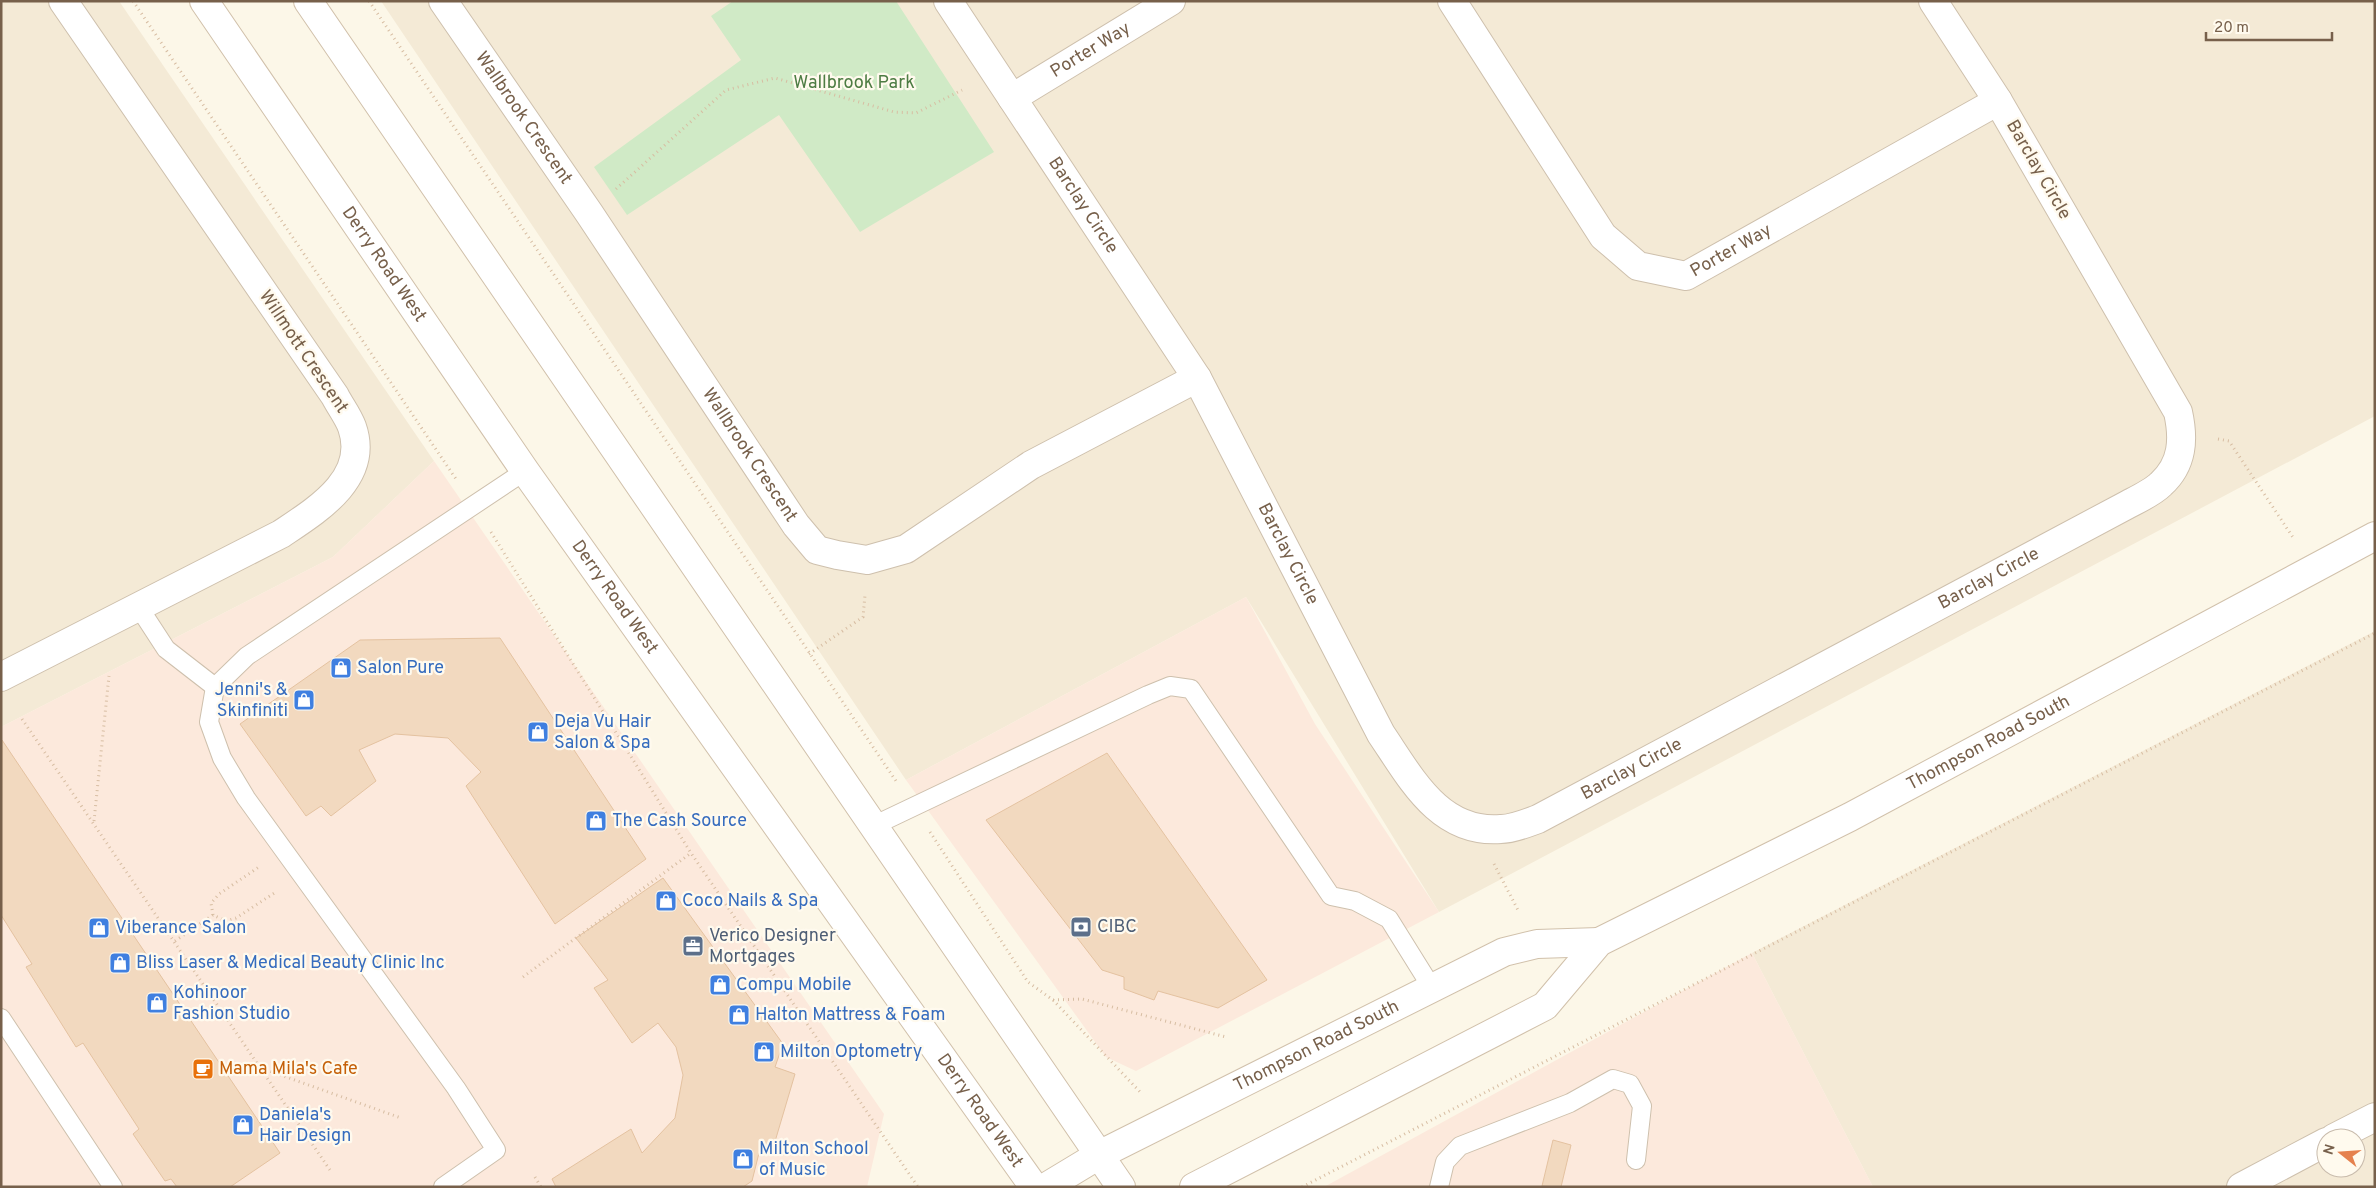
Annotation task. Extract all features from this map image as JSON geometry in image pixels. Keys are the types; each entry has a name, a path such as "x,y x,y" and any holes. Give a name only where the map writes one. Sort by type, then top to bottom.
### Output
{"street":[{"name":"Willmott Crescent","path":"1,677 281,534 319,508 340,488 352,468 355,450 352,427 335,396 63,1"},
{"name":"Derry Road West","path":"204,1 525,471 1034,1187"},
{"path":"308,1 1121,1187"},
{"name":"Wallbrook Crescent","path":"443,1 589,213 796,525 817,550 867,560 906,549 1031,465 1196,378"},
{"name":"Barclay Circle","path":"948,1 1196,378 1381,734 1414,784 1445,815 1456,822 1475,828 1502,830 1538,819 2124,506 2161,484 2179,459 2183,433 2178,412 1998,101 1933,1"},
{"name":"Porter Way","path":"1012,98 1171,1"},
{"name":"Porter Way","path":"1452,1 1603,236 1638,266 1686,276 1998,101"},
{"name":"Thompson Road South","path":"1194,1187 1545,1006 1598,942 1850,817 2375,536"},
{"name":"Thompson Road South","path":"1046,1187 1099,1155 1504,952 1537,944 1598,942"},
{"path":"2354,1128 2375,1117"},
{"path":"2241,1187 2316,1147"}],"lane":[{"path":"442,1187 496,1150 456,1088 246,798 222,758 210,722 215,687 247,656 525,471"},
{"path":"138,606 166,649 215,687"},
{"path":"873,826 1148,695 1170,686 1191,690 1331,896 1354,901 1389,919 1432,988"},
{"path":"1,1018 113,1187"},
{"path":"1439,1187 1445,1162 1460,1146 1570,1103 1613,1079 1630,1084 1642,1106 1636,1160"}],"path":[{"path":"133,1 474,506 691,853 918,1187"},
{"path":"368,1 914,807 1028,982 1052,1000 1166,1121"},
{"path":"589,213 726,90 775,78 894,112 916,113 996,73"},
{"path":"2183,433 2229,441 2314,569"},
{"path":"809,654 863,616 867,560"},
{"path":"1302,1187 2375,634"},
{"path":"94,821 109,676"},
{"path":"22,719 94,821 332,1173"},
{"path":"1475,828 1537,944"},
{"path":"213,914 211,903 219,894 284,850"},
{"path":"523,977 691,853"},
{"path":"213,914 226,921 236,918 302,875"},
{"path":"175,941 213,914"},
{"path":"1052,1000 1082,999 1226,1037"},
{"path":"260,1068 401,1118"},
{"path":"534,1177 541,1187"}],"shaded area":[{"path":"1,1 119,1 434,461 333,557 1,727"},
{"path":"381,1 2375,1 2375,416 1439,912 1246,597 906,780"},
{"path":"434,461 884,1114 867,1187 1,1187 1,727 333,557"},
{"path":"1246,597 1315,724 1439,912 1136,1071 1106,1057 906,780"},
{"path":"2375,631 2375,1187 1873,1187 1752,953"},
{"path":"1752,953 1873,1187 1324,1187"}],"green space":[{"name":"Wallbrook Park","path":"733,1 896,1 994,152 860,232 779,115 627,215 594,167 741,60 711,16"}],"building":[{"path":"500,638 646,859 555,924 466,786 481,772 448,738 395,734 359,750 376,781 331,816 321,806 306,816 240,724 360,640"},
{"path":"2,740 280,1153 230,1187 177,1187 171,1179 165,1181 133,1134 139,1129 83,1043 76,1047 26,967 32,964 1,915"},
{"path":"1107,753 1267,980 1218,1008 1158,991 1154,1000 1124,989 1124,977 1102,970 986,820"},
{"path":"663,878 783,1044 775,1067 795,1074 771,1155 759,1153 752,1181 743,1187 556,1187 552,1179 631,1129 642,1153 675,1118 683,1075 676,1047 658,1023 632,1043 594,988 608,980 576,938"},
{"path":"1553,1140 1571,1145 1561,1187 1542,1186"}],"place":[{"name":"Salon Pure","path":"341,668"},
{"name":"Jenni's & Skinfiniti","path":"304,700"},
{"name":"Deja Vu Hair Salon & Spa","path":"538,732"},
{"name":"The Cash Source","path":"596,821"},
{"name":"Coco Nails & Spa","path":"666,901"},
{"name":"CIBC","path":"1081,927"},
{"name":"Viberance Salon","path":"99,928"},
{"name":"Verico Designer Mortgages","path":"693,946"},
{"name":"Bliss Laser & Medical Beauty Clinic Inc","path":"120,963"},
{"name":"Compu Mobile","path":"720,985"},
{"name":"Kohinoor Fashion Studio","path":"157,1003"},
{"name":"Halton Mattress & Foam","path":"739,1015"},
{"name":"Milton Optometry","path":"764,1052"},
{"name":"Mama Mila's Cafe","path":"203,1069"},
{"name":"Daniela's Hair Design","path":"243,1125"},
{"name":"Milton School of Music","path":"743,1159"}]}
